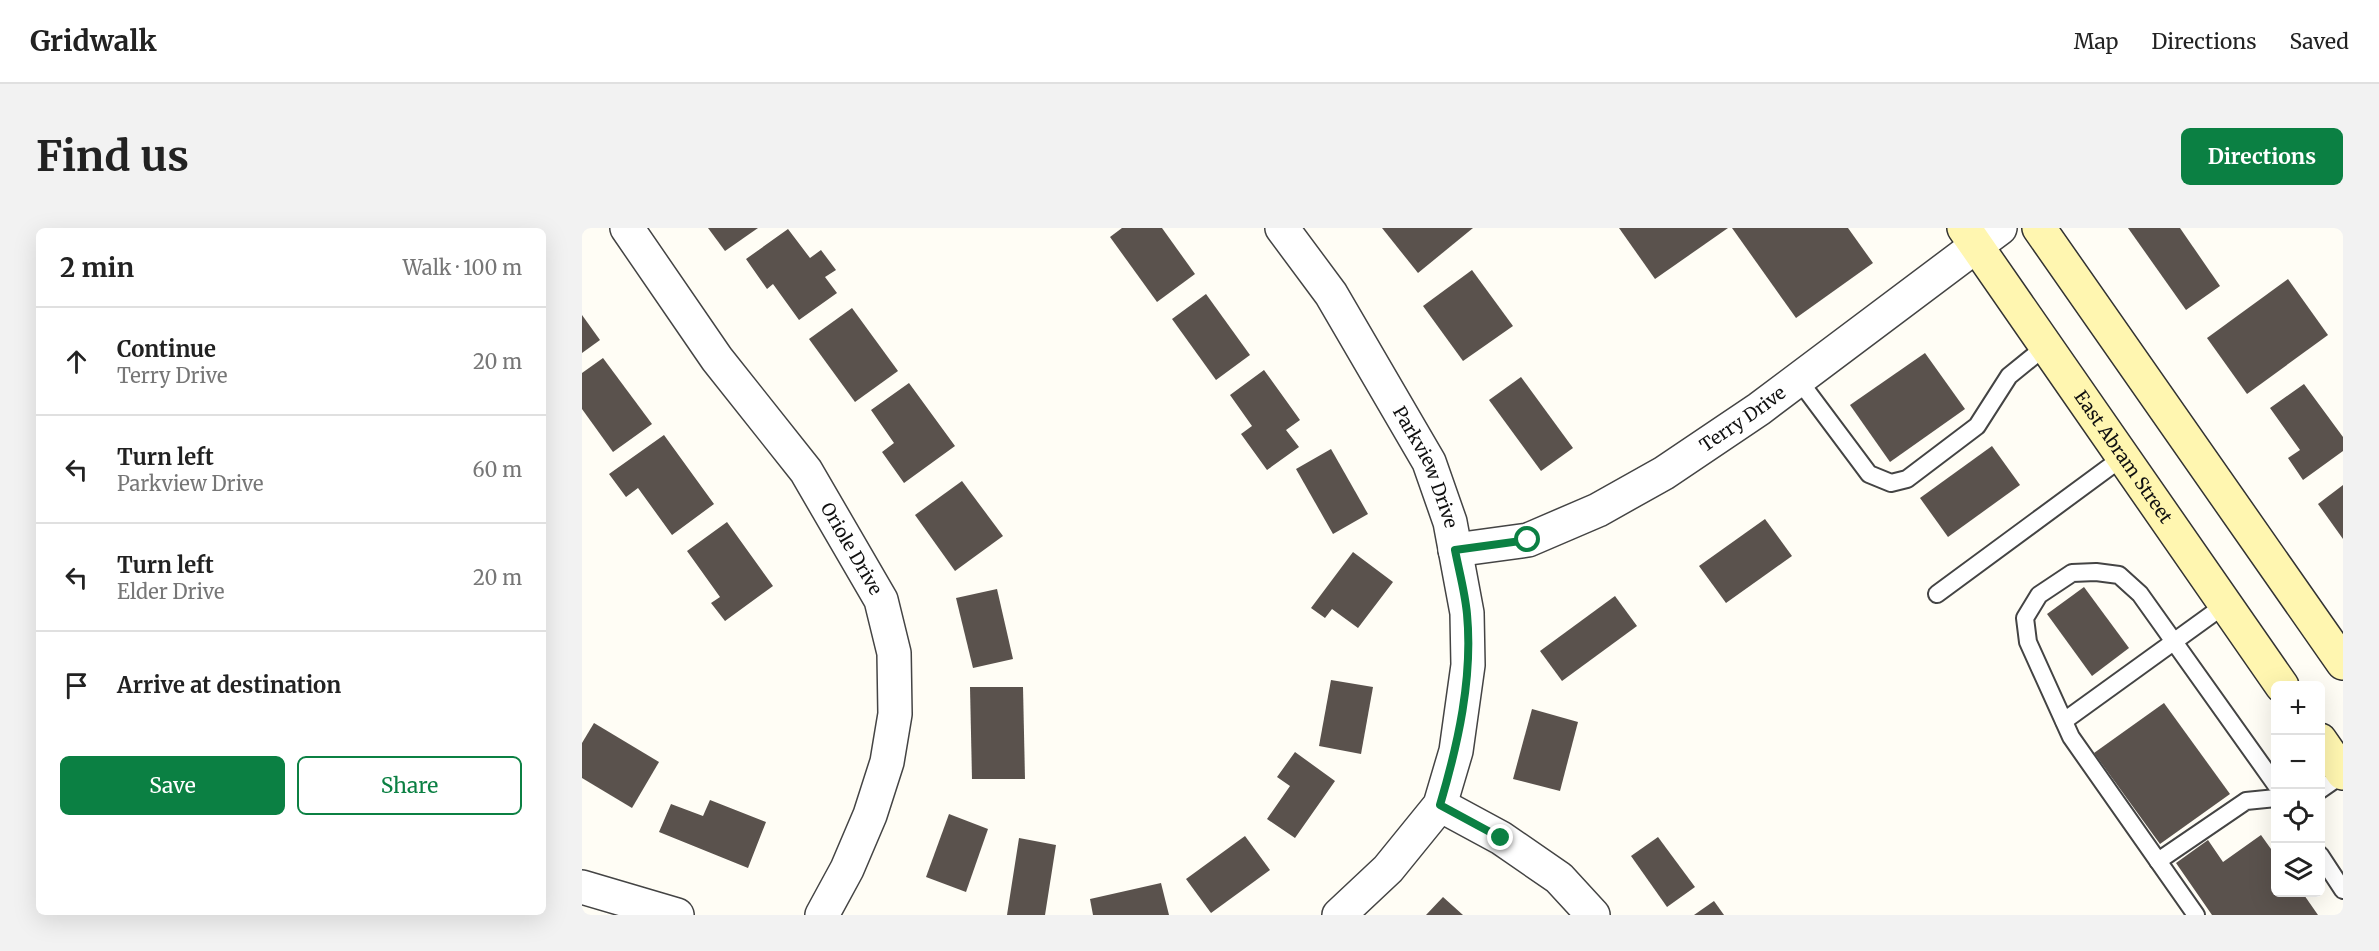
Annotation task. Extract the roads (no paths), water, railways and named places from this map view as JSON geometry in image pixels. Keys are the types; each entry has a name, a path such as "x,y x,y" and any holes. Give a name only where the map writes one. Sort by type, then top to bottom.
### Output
{"main road":[{"path":"2038,228 2343,663"},
{"name":"East Abram Street","path":"1980,234 2046,346 2279,681"},
{"path":"2325,747 2343,773"}],"street":[{"name":"Oriole Drive","path":"627,228 717,359 806,471 881,600 894,653 895,714 887,762 870,815 847,869 822,915"},
{"name":"Parkview Drive","path":"1282,228 1331,294 1429,462 1450,522 1467,614 1468,665 1456,751 1440,805 1388,869 1339,915"},
{"name":"Terry Drive","path":"1455,550 1528,540 1598,510 1664,473 1798,379 1980,234"},
{"path":"1440,805 1501,838 1559,878 1593,915"},
{"path":"582,887 677,915"}],"lane":[{"path":"1798,379 1869,474 1891,483 1907,479 1977,426 2009,376 2046,346"},
{"path":"1937,594 2123,458"},
{"path":"2196,915 2071,737 2028,642 2025,618 2039,595 2072,573 2096,572 2119,575 2140,594 2271,778"},
{"path":"2064,721 2226,604"},
{"path":"2321,789 2343,773"},
{"path":"2158,861 2247,801 2271,799"},
{"path":"2325,863 2343,890"}]}
